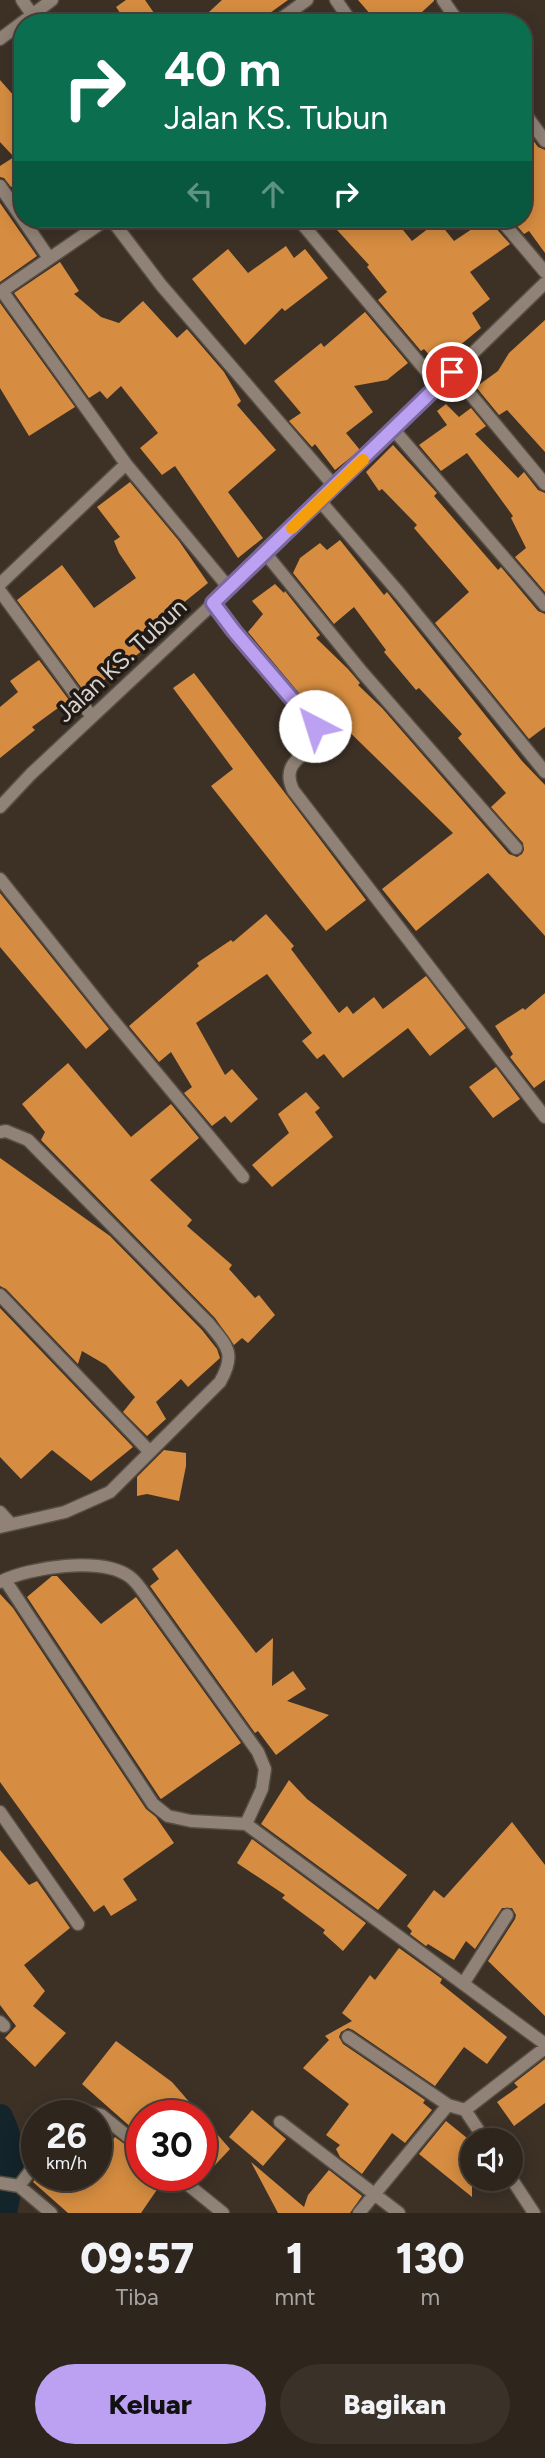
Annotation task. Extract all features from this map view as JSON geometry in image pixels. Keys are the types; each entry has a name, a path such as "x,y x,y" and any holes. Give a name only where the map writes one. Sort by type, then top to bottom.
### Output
{"street":[{"path":"40,14 52,0"},
{"path":"288,14 307,0"},
{"path":"532,123 545,141"},
{"path":"0,186 14,207"},
{"path":"29,228 49,258"},
{"path":"95,228 2,291 127,464 229,588"},
{"path":"116,228 161,285 335,487"},
{"path":"306,228 438,385"},
{"path":"508,228 545,272"},
{"name":"Jalan KS. Tubun","path":"0,807 31,774 266,554 545,284"},
{"path":"452,372 545,484"},
{"path":"394,430 545,606"},
{"path":"0,584 127,464"},
{"path":"320,501 410,606 545,772"},
{"path":"266,554 362,672 516,848"},
{"path":"0,591 92,717"},
{"path":"213,603 315,726 317,741 291,764 289,782 293,790 545,1117"},
{"path":"0,879 243,1177"},
{"path":"0,1132 6,1131 28,1140 209,1324 226,1345 230,1358 220,1382 110,1492 65,1512 6,1526 0,1512"},
{"path":"0,1295 150,1452"},
{"path":"246,1824 262,1789 265,1769 258,1752 129,1575 85,1564 37,1570 2,1581 153,1804 167,1816 191,1821 246,1824 545,2046 466,2110"},
{"path":"0,1812 78,1924"},
{"path":"463,1984 507,1915"},
{"path":"348,2037 448,2105 466,2110 477,2128"},
{"path":"359,2213 448,2105"},
{"path":"280,2122 399,2213"},
{"path":"112,2124 126,2135"},
{"path":"17,2186 21,2181"},
{"path":"0,2183 17,2186 51,2213"},
{"path":"196,2191 223,2213"},
{"path":"520,2191 534,2213"}],"building":[{"path":"126,0 145,0 155,14 121,14 116,7"},
{"path":"222,0 288,0 269,14 207,14"},
{"path":"358,0 434,0 420,14 370,14"},
{"path":"0,80 14,96 14,157 0,142"},
{"path":"532,139 538,147 545,150 545,253 529,231 524,234 519,228 532,228"},
{"path":"14,157 14,185 11,187 0,177 0,166"},
{"path":"0,203 14,223 14,228 17,228 37,256 0,282"},
{"path":"335,228 401,228 412,241 429,228 444,228 454,241 474,228 496,228 510,244 470,272 490,299 472,313 481,328 437,364 424,349 421,351 378,300 387,292 367,267 369,265"},
{"path":"286,246 294,258 305,249 328,278 285,311 282,308 245,345 192,279 228,249 248,273"},
{"path":"60,262 79,291 74,294 101,317 119,323 143,301 177,338 187,329 224,372 241,401 237,405 276,450 228,492 263,538 238,558 175,466 162,475 140,448 158,433 121,386 107,399 100,391 89,398 14,293"},
{"path":"0,303 75,407 29,436 0,388"},
{"path":"365,312 408,363 387,380 354,386 373,412 346,433 360,450 335,470 315,444 312,447 289,421 301,413 274,381 321,343 324,347"},
{"path":"545,320 545,452 507,410 499,415 476,387 498,371 509,353"},
{"path":"446,404 459,417 471,408 486,426 475,434 518,478 524,472 538,490 545,493 545,592 515,557 526,548 511,518 513,516 467,453 441,471 419,445 447,425 437,411"},
{"path":"393,445 437,493 434,496 498,570 501,567 538,611 545,614 545,727 529,739 435,623 469,592 414,528 417,525 382,489 379,491 366,472"},
{"path":"130,482 179,541 208,583 141,637 147,647 86,694 17,600 62,565 94,608 136,578 114,541 120,537 97,507"},
{"path":"340,540 384,595 387,592 522,761 545,785 545,936 488,873 416,931 382,889 453,833 331,714 324,721 319,717 248,632 263,614 252,601 275,584 284,593 285,591 320,635 316,638 348,669 360,683 358,685 382,708 509,854 517,857 522,854 523,843 491,807 506,793 458,738 462,734 419,688 416,690 384,652 386,650 354,607 334,624 293,573 300,558 320,543 327,550"},
{"path":"39,660 69,700 32,727 35,730 0,758 0,707 18,692 10,681"},
{"path":"194,673 366,900 326,931 211,786 233,769 173,688"},
{"path":"0,893 109,1029 86,1049 0,947"},
{"path":"266,914 294,946 291,949 339,1013 347,1006 353,1014 374,997 383,1009 426,976 466,1028 430,1056 408,1028 343,1078 324,1054 317,1059 302,1041 312,1033 267,974 196,1023 225,1075 232,1069 258,1099 231,1123 225,1116 212,1126 184,1093 192,1087 171,1052 159,1062 129,1026 199,966 197,963 231,940 233,942"},
{"path":"545,993 545,1080 534,1088 510,1057 513,1054 495,1026 523,1008 525,1010"},
{"path":"68,1063 131,1137 171,1104 199,1138 150,1180 192,1220 187,1226 232,1265 229,1269 255,1298 259,1295 275,1315 248,1343 242,1338 234,1345 215,1318 41,1140 45,1132 22,1104"},
{"path":"496,1067 520,1099 493,1118 469,1087"},
{"path":"306,1092 320,1108 315,1112 333,1137 272,1187 252,1165 289,1133 278,1114"},
{"path":"0,1158 110,1236 202,1330 217,1349 220,1358 188,1387 181,1379 156,1402 166,1419 147,1436 123,1412 135,1397 106,1365 82,1351 78,1364 6,1289 0,1286"},
{"path":"0,1308 133,1447 91,1481 52,1450 21,1479 0,1457"},
{"path":"164,1450 186,1453 179,1501 147,1494 137,1496 137,1477"},
{"path":"177,1549 256,1653 273,1638 272,1686 293,1671 306,1689 287,1701 329,1715 276,1755 258,1731 255,1733 150,1586 159,1579 152,1569"},
{"path":"52,1576 57,1576 101,1624 136,1597 241,1743 161,1799 27,1597"},
{"path":"0,1594 13,1608 146,1809 156,1817 174,1843 123,1879 137,1900 111,1916 104,1905 94,1912 0,1782"},
{"path":"289,1780 307,1799 407,1875 378,1910 261,1824"},
{"path":"512,1822 545,1865 545,2016 488,1961 515,1919 512,1908 502,1908 475,1949 466,1941 454,1960 428,1944 426,1946 410,1934 412,1931 407,1926 434,1890 444,1898"},
{"path":"252,1839 366,1923 343,1951 323,1933 325,1930 282,1898 285,1895 237,1863"},
{"path":"0,1850 29,1885 37,1881 70,1928 24,1965 45,1991 33,2006 66,2033 35,2067 5,2038 16,2026 0,2005"},
{"path":"399,1948 442,1979 440,1983 507,2037 487,2064 464,2047 435,2086 353,2030 348,2028 341,2032 339,2037 343,2044 425,2100 423,2103 432,2110 405,2143 392,2133 362,2174 340,2157 336,2149 340,2145 326,2135 349,2104 303,2068 329,2040 325,2036 352,2021 342,2013 370,1975 375,1980"},
{"path":"116,2041 172,2082 188,2100 126,2100 126,2123 112,2110 112,2100 100,2100 82,2084"},
{"path":"545,2059 545,2103 514,2126 497,2102 518,2087 514,2083"},
{"path":"252,2110 286,2139 263,2166 229,2137"},
{"path":"446,2121 460,2132 460,2187 419,2154"},
{"path":"217,2134 230,2149 217,2163"},
{"path":"115,2137 126,2145 126,2191 156,2191 141,2213 68,2213 43,2191 112,2191 112,2140"},
{"path":"251,2162 304,2207 308,2195 329,2170 362,2196 350,2213 278,2213"}],"waterway":[{"path":"0,2117 8,2140 11,2164 4,2213"}],"slow traffic":[{"path":"292,528 363,460"}],"route":[{"path":"315,726 213,603 452,372"}]}
